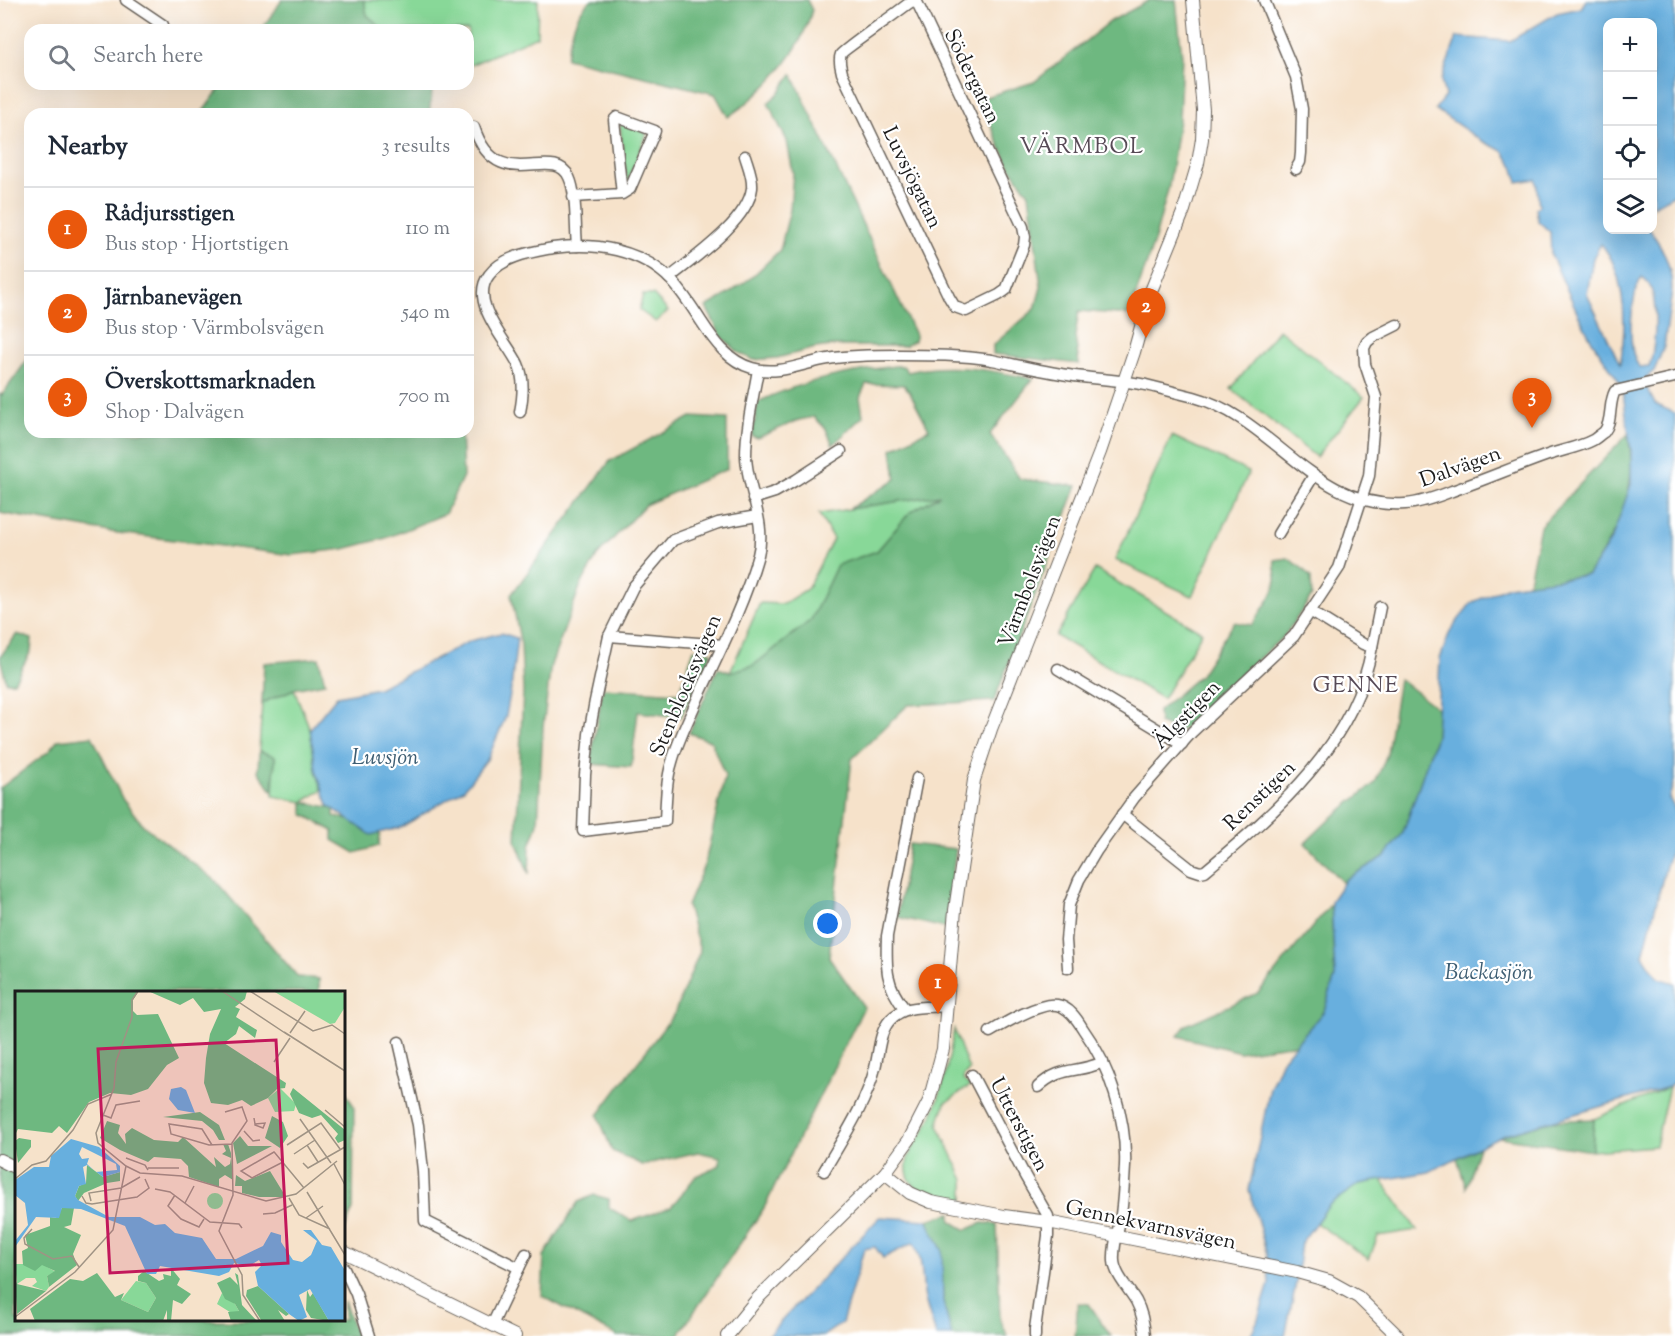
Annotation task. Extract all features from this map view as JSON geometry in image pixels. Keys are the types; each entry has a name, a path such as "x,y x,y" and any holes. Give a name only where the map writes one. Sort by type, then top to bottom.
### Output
{"street":[{"path":"126,0 161,24"},
{"name":"Luvsjögatan","path":"915,0 842,51 839,62 842,73 949,297 955,307 962,310"},
{"name":"Södergatan","path":"915,0 963,96 1023,227 1025,237 1018,262 1006,290 973,308 962,310"},
{"name":"Värmbolsvägen","path":"726,1336 758,1298 885,1173 909,1140 929,1101 942,1058 956,898 974,780 991,729 1085,491 1124,382 1151,291 1184,210 1198,163 1203,110 1193,0"},
{"path":"1264,0 1285,47 1300,95 1302,153 1296,169"},
{"path":"573,197 622,194 630,189 655,131 617,117 614,120 622,194"},
{"path":"474,127 478,140 500,163 508,166 546,164 560,167 567,173 573,197 577,246"},
{"path":"669,278 716,238 744,209 750,199 752,181 745,156"},
{"path":"520,412 523,388 519,365 493,325 483,298 484,285 489,275 498,266 538,251 596,246 638,257 669,278 726,354 743,365 758,370"},
{"path":"1361,499 1369,476 1376,407 1373,385 1365,364 1364,348 1373,337 1397,325"},
{"name":"Dalvägen","path":"758,370 783,370 831,358 932,356 991,360 1064,374 1144,385 1226,408 1331,487 1361,499 1404,504 1429,500 1548,455 1592,441 1602,434 1608,424 1611,397 1614,392 1675,377"},
{"name":"Stenblocksvägen","path":"757,516 718,524 673,540 633,587 609,636 589,734 583,831 665,821 668,777 675,750 723,645 758,554 762,534 748,477 746,455 758,370"},
{"path":"753,499 786,486 841,451"},
{"path":"1278,534 1314,475"},
{"name":"Älgstigen","path":"1068,968 1066,918 1073,893 1097,850 1122,814 1182,744 1209,715 1286,645 1339,568 1361,499"},
{"name":"Renstigen","path":"1122,814 1191,869 1205,871 1273,811 1323,757 1342,727 1364,680 1380,607"},
{"path":"1311,611 1363,644 1372,647"},
{"path":"609,636 723,645"},
{"path":"1058,669 1182,744"},
{"path":"905,1009 892,992 886,968 887,936 917,778"},
{"path":"990,1032 1035,1009 1054,1004 1061,1006 1075,1017 1093,1042 1116,1099 1125,1164 1114,1265 1137,1303 1145,1336"},
{"path":"824,1171 871,1081 885,1027 890,1020 905,1009 946,1006"},
{"path":"399,1042 418,1125 425,1221 519,1268"},
{"path":"1038,1087 1056,1073 1103,1062"},
{"name":"Utterstigen","path":"972,1075 1025,1176 1047,1211 1048,1222"},
{"path":"0,1160 15,1168"},
{"name":"Gennekvarnsvägen","path":"885,1173 910,1193 931,1202 1013,1218 1048,1222 1298,1272 1329,1281 1358,1297 1398,1336"},
{"path":"1035,1336 1048,1222"},
{"path":"345,1252 515,1336"},
{"path":"492,1325 526,1254"},
{"path":"345,1270 359,1302 369,1336"}],"green space":[{"path":"282,0 364,0 367,15 377,24 265,24"},
{"path":"364,0 538,0 537,36 474,63 474,24 377,24 366,15"},
{"path":"591,0 807,0 812,10 790,57 768,84 728,117 715,94 566,58 571,34 580,12"},
{"path":"1150,0 1176,0 1182,56 1179,120 1169,186 1154,242 1129,315 1079,311 1075,336 1079,364 993,354 993,345 1035,309 1041,287 1029,194 1008,164 979,99 1034,82 1111,21"},
{"path":"792,74 915,335 915,340 905,346 831,346 777,358 753,360 739,353 721,336 706,307 752,277 780,250 790,210 793,173 787,141 768,103 778,94"},
{"path":"219,90 432,90 430,108 205,108"},
{"path":"623,123 647,133 627,183 620,125"},
{"path":"643,295 653,295 668,311 656,322 639,310"},
{"path":"1279,329 1364,397 1316,457 1231,389"},
{"path":"24,364 24,438 461,438 463,476 445,514 386,538 344,549 292,555 110,532 0,513 0,394 2,395"},
{"path":"903,366 908,372 955,367 1033,379 990,434 1020,479 1077,486 994,701 908,705 852,759 829,957 864,1007 764,1208 678,1336 617,1336 542,1296 544,1256 578,1202 594,1195 609,1199 609,1208 632,1221 671,1207 696,1176 720,1165 720,1157 698,1152 642,1165 612,1151 598,1115 674,1014 700,951 687,906 705,863 725,776 711,741 689,733 718,668 730,672 754,665 811,620 837,565 877,551 910,512 940,495 849,509 896,479 892,449 929,429 904,385 866,384 860,397 863,416 833,445 826,429 814,417 799,420 757,438 752,436 758,402 791,388 825,378"},
{"path":"691,417 727,419 727,469 645,505 597,556 580,587 551,665 543,727 538,824 530,846 529,874 516,841 523,691 521,645 511,595 610,461"},
{"path":"1628,434 1631,474 1624,509 1609,541 1588,575 1526,584 1529,581 1540,526"},
{"path":"1172,436 1249,472 1192,596 1115,560"},
{"path":"942,494 910,513 877,551 837,565 811,620 754,665 730,672 760,603 783,604 807,589 833,539 819,514"},
{"path":"1288,558 1311,578 1312,596 1285,635 1234,681 1190,726 1178,731 1159,723 1158,711 1200,675 1234,622 1252,625 1273,592 1276,580 1275,560"},
{"path":"1095,569 1202,632 1163,699 1056,636"},
{"path":"17,634 32,639 31,651 14,682 6,682 0,657"},
{"path":"694,649 712,652 681,717 638,712 631,767 590,764 603,688 679,693"},
{"path":"319,658 325,683 294,689 262,703 264,663"},
{"path":"1399,679 1438,709 1436,736 1403,833 1384,857 1343,883 1305,843 1330,819 1375,783 1387,754"},
{"path":"294,689 310,729 316,770 322,790 303,802 273,796 275,757 259,751 262,703"},
{"path":"92,736 123,800 144,826 215,880 298,977 319,979 319,991 15,991 15,1321 345,1321 345,1304 356,1336 0,1336 0,788 49,751 58,740"},
{"path":"259,751 275,756 273,792 258,771"},
{"path":"303,802 334,808 334,816 365,821 380,834 379,846 355,853 333,840 333,831 303,814"},
{"path":"909,844 956,849 945,928 897,917"},
{"path":"1331,904 1335,977 1324,1011 1296,1044 1240,1052 1178,1036 1186,1025 1258,993"},
{"path":"954,1029 969,1070 963,1080 970,1086 945,1103 938,1125 964,1180 964,1201 938,1197 921,1191 914,1186 907,1171 908,1158 926,1128 942,1088"},
{"path":"1669,1087 1655,1146 1592,1151 1594,1119"},
{"path":"345,1092 354,1106 353,1209 345,1229"},
{"path":"1594,1119 1592,1151 1498,1137 1549,1121"},
{"path":"1479,1147 1466,1188 1457,1158"},
{"path":"1382,1180 1417,1230 1378,1236 1369,1259 1316,1223 1329,1205 1359,1184"},
{"path":"951,1213 951,1221 966,1230 982,1223 997,1224 1000,1320 1008,1336 952,1336 943,1302 942,1250 927,1220"},
{"path":"1078,1303 1089,1304 1111,1336 1075,1336"}],"water":[{"name":"Backasjön","path":"1586,0 1675,0 1675,194 1657,204 1657,18 1603,18 1603,234 1653,234 1664,253 1670,271 1672,289 1664,347 1654,371 1643,380 1655,404 1675,413 1675,778 1669,798 1675,809 1675,839 1643,955 1658,978 1675,983 1675,1081 1669,1087 1502,1135 1429,1172 1359,1184 1329,1205 1301,1243 1296,1283 1285,1336 1250,1336 1269,1284 1267,1255 1249,1190 1270,1088 1282,1060 1324,1011 1335,977 1331,901 1346,879 1384,857 1403,833 1436,736 1440,659 1450,631 1471,603 1508,586 1588,575 1612,538 1631,484 1631,451 1622,386 1592,341 1551,255 1550,232 1538,221 1536,179 1518,182 1513,166 1503,151 1482,141 1435,109 1445,96 1441,80 1457,37 1510,41 1557,13 1581,8","holes":["1601,244 1609,256 1620,285 1624,318 1620,364 1587,294 1593,258","1642,277 1648,283 1654,305 1654,346 1649,366 1640,367 1632,349 1631,322 1635,295"]},
{"name":"Luvsjön","path":"501,633 517,638 506,716 488,758 464,789 402,827 371,835 328,805 316,770 310,729 337,696 378,688 470,641"},
{"path":"880,1217 927,1220 942,1250 943,1302 952,1336 936,1336 925,1299 919,1256 913,1243 883,1258 875,1247 864,1249 842,1323 823,1336 767,1336"}],"place":[{"name":"Järnbanevägen","path":"1146,338"},
{"name":"Överskottsmarknaden","path":"1532,428"},
{"name":"Rådjursstigen","path":"938,1014"}],"district":[{"name":"VÄRMBOL","path":"1082,145"},
{"name":"GENNE","path":"1356,684"}]}
